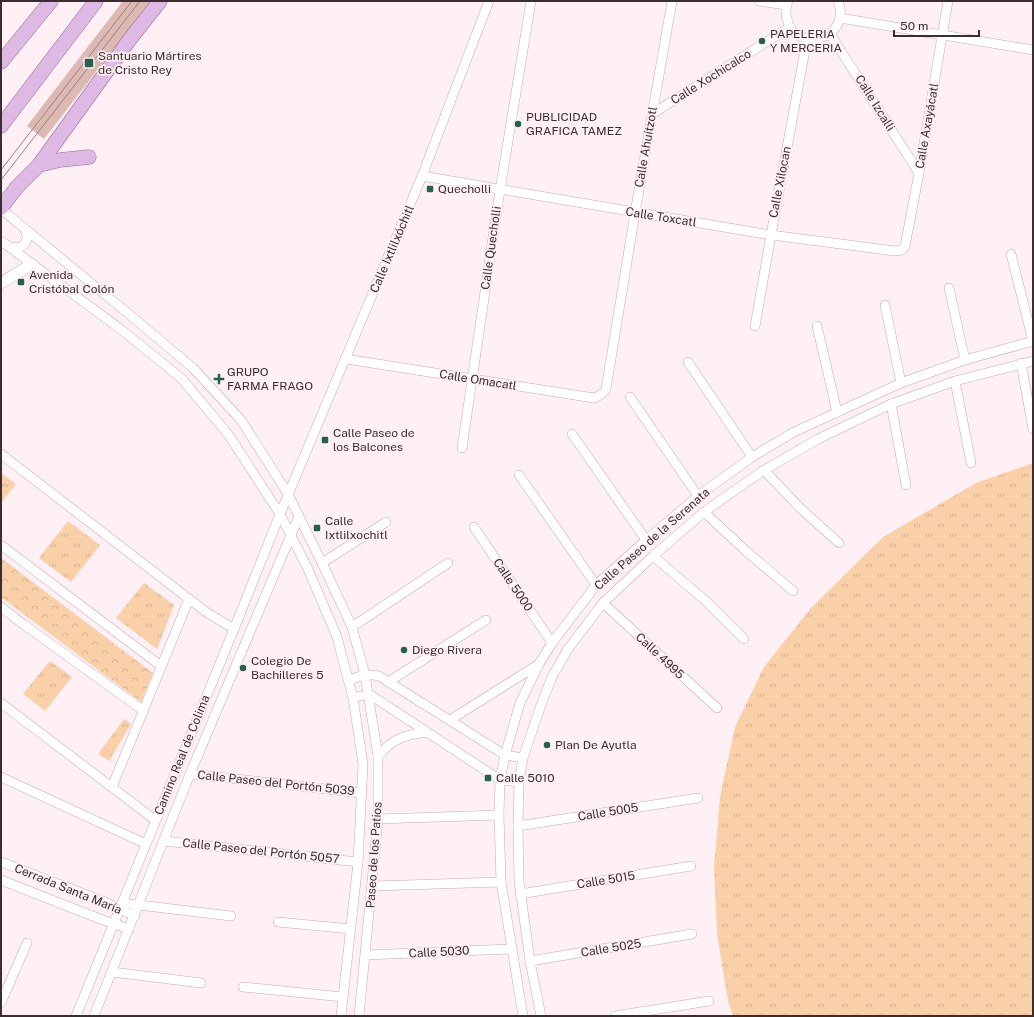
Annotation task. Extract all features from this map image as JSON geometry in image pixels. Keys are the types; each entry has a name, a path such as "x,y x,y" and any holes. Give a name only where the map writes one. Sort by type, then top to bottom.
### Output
{"main road":[{"path":"1,62 51,1"},
{"path":"1,126 96,1"},
{"path":"1,208 17,187 39,165 160,1"},
{"path":"39,165 60,160 89,157"}],"street":[{"name":"Calle Ixtlilxóchitl","path":"288,494 422,176 489,1"},
{"name":"Calle Quecholli","path":"462,448 500,190 532,1"},
{"name":"Calle Ahuítzotl","path":"606,389 672,1"},
{"path":"759,1 787,3 786,15 790,27 798,35 807,39 821,38 830,34 835,29 840,18 841,10 838,1"},
{"name":"Calle Axayácatl","path":"902,250 905,246 919,173 948,1"},
{"path":"840,18 1033,50"},
{"name":"Calle Xochicalco","path":"652,114 790,27"},
{"name":"Calle Izcalli","path":"830,34 919,173"},
{"name":"Calle Xilocan","path":"755,326 770,235 807,39"},
{"name":"Calle Toxcatl","path":"422,176 770,235 898,251 902,250"},
{"path":"1,208 25,230 193,368 241,420 288,494"},
{"path":"10,247 19,248 26,243 28,238 25,230"},
{"path":"1,241 122,330 182,379 228,434 280,514"},
{"path":"1011,254 1033,341"},
{"path":"1,283 32,264"},
{"path":"949,288 965,360"},
{"path":"885,305 901,383"},
{"path":"817,326 837,412"},
{"name":"Calle Paseo de la Serenata","path":"523,1016 501,882 499,815 500,780 520,703 539,664 552,643 596,586 646,540 698,496 752,457 794,432 901,383 965,360 1033,341"},
{"name":"Calle Omacatl","path":"346,359 594,398 602,395 606,389"},
{"name":"Calle Paseo de la Serenata","path":"541,1016 530,961 520,894 518,826 520,782 523,758 540,705 552,677 568,649 603,603 653,556 704,512 764,470 818,439 891,404 955,381 1033,360"},
{"path":"688,362 752,457"},
{"path":"1021,363 1033,429"},
{"path":"955,381 971,462"},
{"path":"630,397 698,496"},
{"path":"891,404 906,485"},
{"path":"572,434 646,540"},
{"path":"1,454 206,612 234,629"},
{"path":"764,470 801,509 839,543"},
{"path":"519,475 596,586"},
{"name":"Camino Real de Colima","path":"76,1016 288,494"},
{"name":"Paseo de los Patios","path":"288,494 352,627 369,694 378,756 378,819 373,886 359,1016"},
{"path":"704,512 747,552 793,591"},
{"name":"Paseo de los Patios","path":"280,514 308,569 337,637 352,698 363,764 358,862 341,1016"},
{"name":"Camino Real de Colima","path":"94,1016 135,916 190,774 299,516"},
{"path":"322,563 386,522"},
{"name":"Calle 5000","path":"474,527 552,643"},
{"path":"1,545 161,666"},
{"path":"653,556 707,602 744,639"},
{"path":"352,627 448,563"},
{"path":"112,787 190,599"},
{"name":"Calle 4995","path":"603,603 717,708"},
{"path":"1,607 144,711"},
{"path":"388,682 486,620"},
{"path":"226,649 240,655"},
{"path":"450,720 539,664"},
{"path":"348,680 365,675 375,675 450,720 505,756 523,758"},
{"path":"352,698 369,694 500,780 520,782"},
{"path":"1,703 156,820"},
{"path":"378,756 388,745 402,736 427,732"},
{"name":"Calle Paseo del Portón 5039","path":"190,774 362,792"},
{"path":"1,777 146,844"},
{"name":"Calle 5005","path":"518,826 698,798"},
{"path":"378,819 499,815"},
{"name":"Calle Paseo del Portón 5057","path":"164,841 358,862"},
{"name":"Cerrada Santa María","path":"1,862 105,902 121,906 135,916"},
{"name":"Calle 5015","path":"520,894 691,866"},
{"name":"Cerrada Santa María","path":"1,880 129,929"},
{"path":"373,886 501,882"},
{"path":"121,906 138,906 231,916"},
{"path":"278,922 351,929"},
{"name":"Calle 5025","path":"530,961 692,934"},
{"path":"1,1003 27,943"},
{"name":"Calle 5030","path":"366,955 511,949"},
{"path":"112,972 201,983"},
{"path":"243,987 343,997"},
{"path":"615,1016 709,1001"}],"green space":[{"path":"1033,463 1033,1016 733,1016 728,1001 717,934 714,867 720,797 735,727 764,667 811,608 883,537 976,483"},
{"path":"1,473 16,484 1,503"},
{"path":"68,521 100,545 71,582 39,558"},
{"path":"1,558 153,673 141,702 1,597"},
{"path":"144,583 174,605 157,649 116,618"},
{"path":"50,661 72,677 45,711 23,694"},
{"path":"124,719 131,724 109,761 98,754"}],"building":[{"name":"Santuario Mártires de Cristo Rey","path":"123,1 151,1 44,139 27,126"}],"tram line":[{"path":"1,170 132,1"},
{"path":"1,180 140,1"}],"place":[{"name":"PAPELERIA Y MERCERIA","path":"762,41"},
{"name":"Santuario Mártires de Cristo Rey","path":"89,63"},
{"name":"PUBLICIDAD GRAFICA TAMEZ","path":"518,124"},
{"name":"Quecholli","path":"430,189"},
{"name":"Avenida Cristóbal Colón","path":"21,282"},
{"name":"GRUPO FARMA FRAGO","path":"219,379"},
{"name":"Calle Paseo de los Balcones","path":"325,440"},
{"name":"Calle Ixtlilxochitl","path":"317,528"},
{"name":"Diego Rivera","path":"404,650"},
{"name":"Colegio De Bachilleres 5","path":"243,668"},
{"name":"Plan De Ayutla","path":"547,745"},
{"name":"Calle 5010","path":"488,778"}]}
